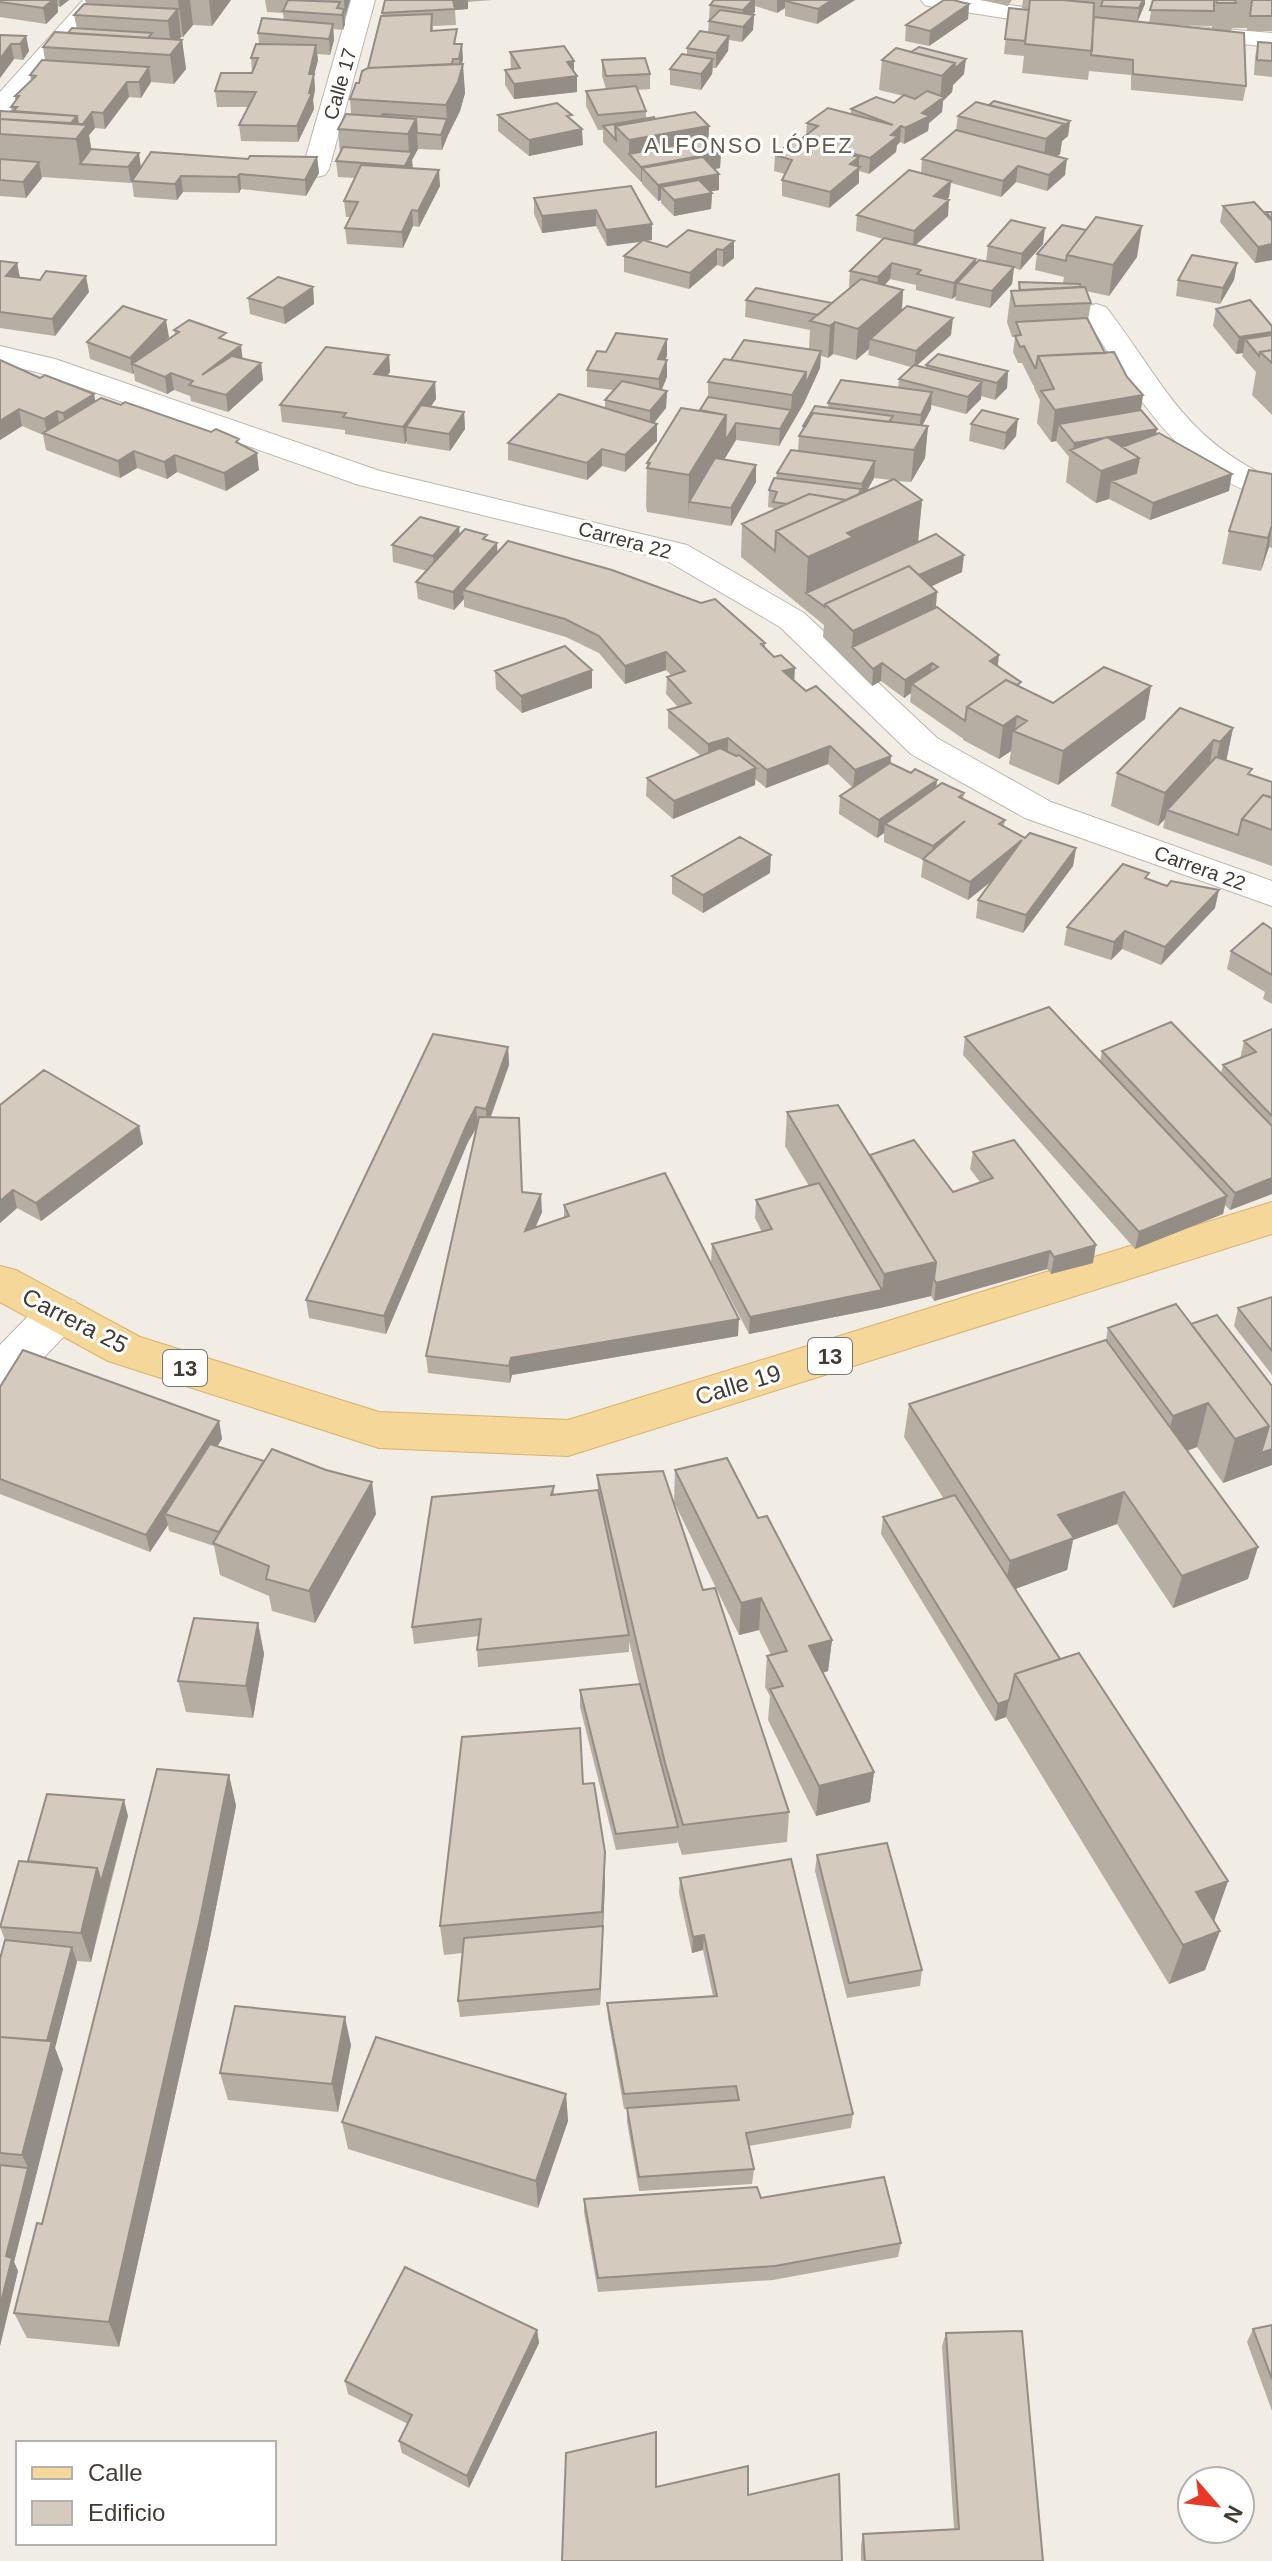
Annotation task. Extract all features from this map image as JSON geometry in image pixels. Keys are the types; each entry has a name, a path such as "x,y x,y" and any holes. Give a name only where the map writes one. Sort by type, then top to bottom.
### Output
{"main road":[{"name":"Calle 19","path":"379,1430 568,1438 1272,1218"},
{"name":"Carrera 25","path":"0,1282 124,1349 379,1430"}],"street":[{"path":"0,107 96,0"},
{"name":"Calle 17","path":"245,164 316,169 363,0"},
{"path":"933,0 1094,25"},
{"path":"1169,32 1272,40"},
{"path":"1096,313 1129,355 1168,418 1219,464 1272,490"},
{"name":"Carrera 22","path":"0,355 45,365 370,478 675,552 792,620 924,746 1038,810 1272,894"},
{"path":"0,1374 59,1313"}],"building":[{"path":"0,0 53,0 43,8"},
{"path":"288,0 340,2 337,8 344,9 342,15 283,11"},
{"path":"385,0 453,0 455,9 382,13"},
{"path":"714,0 753,0 743,10 710,5"},
{"path":"787,0 832,0 818,9"},
{"path":"944,0 969,4 930,31 906,25"},
{"path":"1030,0 1094,3 1092,51 1025,44"},
{"path":"1103,0 1143,0 1139,8 1101,6"},
{"path":"1153,0 1214,0 1214,11 1150,10"},
{"path":"1216,0 1235,0 1236,3 1217,3"},
{"path":"1252,0 1272,0 1272,16 1250,16"},
{"path":"84,4 178,9 168,21 74,15"},
{"path":"1009,8 1029,10 1025,41 1005,39"},
{"path":"720,10 754,15 743,27 709,21"},
{"path":"432,14 431,31 457,29 454,44 462,44 459,59 453,59 452,64 368,68 381,16"},
{"path":"1094,17 1244,33 1246,86 1133,74 1133,60 1091,55"},
{"path":"262,18 333,24 329,39 258,33"},
{"path":"72,28 152,33 148,38 68,33"},
{"path":"700,31 729,36 716,53 687,48"},
{"path":"55,32 182,40 170,55 43,47"},
{"path":"0,35 26,36 20,44 11,44 0,59"},
{"path":"1258,42 1272,43 1272,61 1257,60"},
{"path":"256,44 316,45 309,74 314,74 309,93 312,93 297,126 239,125 256,92 215,91 221,73 252,73 258,58 251,58"},
{"path":"564,46 574,61 567,62 577,76 514,84 505,70 520,68 510,52"},
{"path":"919,47 966,59 954,69 955,63 911,52"},
{"path":"896,48 955,63 942,76 882,60"},
{"path":"682,54 713,59 701,74 670,69"},
{"path":"645,58 650,74 606,76 602,60"},
{"path":"42,60 149,67 139,82 127,82 103,113 92,112 83,124 78,124 77,116 13,111 17,107 11,107 19,96 15,96 36,76 30,75"},
{"path":"463,64 446,105 350,99 362,71 368,68"},
{"path":"636,86 646,111 598,115 586,91"},
{"path":"927,91 944,97 922,113 930,116 905,128 901,126 891,135 898,136 870,158 800,140 818,126 807,123 828,108 893,125 851,109 876,97 894,103 904,95 915,99"},
{"path":"994,101 1070,121 1064,126 989,105"},
{"path":"976,102 1064,124 1046,139 958,116"},
{"path":"557,103 572,115 567,116 582,129 529,140 498,115"},
{"path":"0,111 77,116 71,123 0,119"},
{"path":"695,112 709,126 629,140 615,126"},
{"path":"346,114 416,119 408,134 338,129"},
{"path":"381,116 447,119 441,135 417,133 416,119"},
{"path":"654,117 615,126 616,140 603,126"},
{"path":"0,119 87,125 76,139 0,134"},
{"path":"956,130 1067,159 1049,175 1018,166 1003,181 922,159"},
{"path":"708,139 721,152 641,167 629,154"},
{"path":"794,140 859,157 850,164 860,167 830,192 782,180 792,160 775,155"},
{"path":"343,147 412,152 405,166 336,161"},
{"path":"91,149 139,153 128,167 80,164"},
{"path":"151,152 248,159 250,156 317,157 305,180 240,174 237,177 181,176 175,184 132,181"},
{"path":"703,157 719,174 658,185 642,168"},
{"path":"0,159 39,162 23,182 0,180"},
{"path":"361,165 439,170 418,211 412,210 402,232 345,228 358,202 344,201"},
{"path":"909,170 951,181 934,196 949,200 914,231 857,215"},
{"path":"699,180 712,193 674,200 661,187"},
{"path":"631,186 652,224 606,230 596,210 542,216 534,198"},
{"path":"1254,202 1272,221 1272,244 1258,247 1223,206"},
{"path":"1096,217 1142,226 1113,265 1067,255"},
{"path":"1011,220 1045,228 1022,254 988,246"},
{"path":"1062,225 1086,230 1067,255 1066,261 1037,254"},
{"path":"688,230 734,241 723,250 717,249 690,273 624,256 643,240 667,247"},
{"path":"884,238 976,259 954,283 917,274 921,270 892,263 878,277 850,271"},
{"path":"1192,255 1237,263 1223,288 1178,280"},
{"path":"979,260 1014,267 992,291 957,283"},
{"path":"0,261 17,263 6,276 40,280 46,271 86,276 52,319 0,312"},
{"path":"278,277 313,287 283,308 248,298"},
{"path":"861,279 903,290 858,329 835,322 830,326 810,321"},
{"path":"1019,282 1080,284 1080,287 1020,290"},
{"path":"1085,287 1091,303 1015,306 1011,291"},
{"path":"756,288 832,303 818,315 746,300"},
{"path":"1250,300 1272,326 1272,332 1239,337 1216,309"},
{"path":"123,306 166,320 130,358 87,342"},
{"path":"907,306 953,318 916,351 870,339"},
{"path":"1087,318 1105,353 1038,356 1035,368 1015,336 1021,335 1016,322"},
{"path":"189,320 226,333 219,338 241,345 202,375 232,356 261,363 226,395 189,385 193,381 171,373 165,377 132,364 179,332 174,330"},
{"path":"616,333 667,339 658,359 667,360 659,379 587,370 597,351 606,352"},
{"path":"1272,335 1272,350 1260,352 1259,356 1245,339"},
{"path":"744,340 821,351 805,386 806,372 731,360"},
{"path":"326,347 389,355 374,374 435,382 403,427 343,417 346,413 280,405"},
{"path":"1272,350 1272,363 1260,352"},
{"path":"1114,352 1127,377 1143,395 1055,410 1041,391 1054,389 1038,356"},
{"path":"938,354 1008,371 997,383 926,365"},
{"path":"724,359 806,372 792,395 708,382"},
{"path":"0,360 40,378 45,375 94,394 63,413 57,411 44,419 19,409 0,421"},
{"path":"914,365 982,382 968,397 899,379"},
{"path":"841,380 932,392 921,415 828,403"},
{"path":"622,381 667,391 650,411 605,400"},
{"path":"559,394 657,424 625,455 602,449 587,463 508,443"},
{"path":"708,397 791,410 780,429 736,423 725,441 726,415 700,410"},
{"path":"101,398 121,405 125,402 211,432 216,429 239,439 236,442 257,453 224,473 175,455 164,462 134,451 118,461 43,433"},
{"path":"421,405 464,412 449,434 406,427"},
{"path":"815,406 893,416 889,422 813,413 803,426"},
{"path":"681,408 726,415 689,475 647,468 650,463 647,463"},
{"path":"982,410 1018,419 1006,433 971,424"},
{"path":"1141,410 1157,429 1074,443 1059,424"},
{"path":"813,413 928,426 914,450 799,436"},
{"path":"1159,433 1232,474 1153,503 1111,481 1136,473 1139,458 1122,447"},
{"path":"1107,437 1139,458 1101,471 1070,450"},
{"path":"791,450 875,461 862,484 777,473"},
{"path":"715,458 756,465 731,508 689,502"},
{"path":"1249,470 1272,474 1272,525 1268,538 1229,531"},
{"path":"774,478 861,489 859,494 846,500 809,494 787,504 773,502 777,492 769,490"},
{"path":"894,479 922,500 847,533 853,537 808,557 776,531"},
{"path":"809,494 846,500 776,531 775,551 742,524"},
{"path":"420,517 459,527 433,556 392,545"},
{"path":"465,529 487,535 483,539 497,543 453,592 416,582"},
{"path":"936,534 964,555 919,575 909,566 825,604 825,607 806,593"},
{"path":"508,541 612,570 701,603 715,599 765,643 761,644 774,657 781,655 795,668 783,671 806,691 816,686 891,756 855,770 830,746 767,770 728,738 708,744 668,710 691,703 667,677 685,671 666,652 625,666 599,636 565,619 463,590"},
{"path":"909,566 937,592 853,631 825,604"},
{"path":"937,607 999,655 990,661 1021,682 1017,685 1006,680 967,707 965,721 912,684 938,667 932,663 905,680 882,663 873,669 852,647"},
{"path":"565,646 592,670 521,696 495,671"},
{"path":"1104,667 1151,686 1063,751 1013,731 1027,721 1017,716 1003,726 967,707 1006,680 1053,703"},
{"path":"1180,708 1233,728 1220,742 1214,740 1165,793 1117,773"},
{"path":"720,748 739,755 756,768 674,801 647,778"},
{"path":"1216,757 1252,769 1248,774 1272,782 1272,797 1263,795 1242,819 1238,835 1167,810"},
{"path":"890,763 911,773 915,769 937,780 879,820 840,796"},
{"path":"942,783 964,793 959,797 1005,820 999,824 1025,838 1030,833 1076,848 1026,915 978,900 1022,840 970,882 923,859 965,821 933,846 885,824"},
{"path":"1263,795 1272,798 1272,830 1242,819"},
{"path":"740,837 771,855 703,895 672,876"},
{"path":"1123,864 1149,873 1145,878 1167,886 1171,881 1219,890 1165,947 1125,931 1114,942 1067,927"},
{"path":"1263,923 1272,929 1272,975 1231,951"},
{"path":"1049,1007 1227,1196 1139,1232 965,1037"},
{"path":"1171,1022 1272,1126 1272,1178 1235,1193 1102,1051"},
{"path":"1272,1029 1272,1116 1223,1065 1256,1052 1244,1041"},
{"path":"433,1034 508,1047 486,1109 476,1107 467,1124 384,1316 306,1300"},
{"path":"44,1070 139,1126 36,1203 13,1190 0,1201 0,1105"},
{"path":"838,1105 936,1262 884,1274 787,1112"},
{"path":"479,1117 519,1118 522,1192 541,1194 525,1231 569,1216 564,1205 665,1173 739,1319 511,1358 509,1366 426,1356"},
{"path":"914,1140 953,1192 993,1178 973,1152 1014,1140 1096,1245 1054,1257 1050,1251 936,1283 936,1262 870,1155"},
{"path":"819,1183 882,1290 750,1317 712,1244 772,1229 756,1200"},
{"path":"1272,1297 1272,1351 1238,1308"},
{"path":"1176,1304 1269,1426 1235,1439 1208,1403 1173,1416 1108,1328"},
{"path":"1217,1315 1272,1386 1272,1449 1261,1453 1269,1426 1191,1324"},
{"path":"1106,1340 1258,1547 1182,1576 1124,1492 1058,1515 1074,1538 1010,1561 909,1404"},
{"path":"23,1350 219,1421 146,1535 0,1479 0,1387"},
{"path":"210,1444 264,1461 219,1532 165,1514"},
{"path":"272,1449 326,1470 372,1482 309,1591 266,1579 269,1566 213,1543"},
{"path":"727,1458 758,1518 767,1516 832,1640 809,1646 874,1772 819,1786 770,1689 783,1686 767,1656 787,1651 761,1598 741,1603 675,1470"},
{"path":"663,1471 703,1590 715,1588 789,1812 683,1825 665,1763 597,1475"},
{"path":"554,1486 551,1495 598,1490 629,1635 477,1650 481,1619 412,1627 432,1497"},
{"path":"955,1495 1060,1659 1015,1674 1009,1700 998,1704 883,1517"},
{"path":"194,1618 258,1623 246,1686 178,1681"},
{"path":"1079,1653 1228,1881 1196,1892 1220,1931 1183,1945 1015,1674"},
{"path":"640,1684 678,1827 616,1834 580,1690"},
{"path":"580,1728 583,1784 594,1783 605,1852 602,1912 440,1926 462,1737"},
{"path":"157,1769 229,1775 200,1919 109,2322 14,2313 37,2223 42,2224"},
{"path":"47,1794 124,1800 101,1882 97,1868 28,1861"},
{"path":"887,1843 922,1970 849,1983 817,1855"},
{"path":"791,1859 853,2114 746,2133 754,2169 639,2177 627,2108 739,2100 736,2086 624,2094 607,2003 717,1996 704,1935 693,1937 680,1878"},
{"path":"19,1861 97,1868 81,1933 0,1927"},
{"path":"603,1926 600,1989 458,2001 464,1938"},
{"path":"5,1940 72,1947 47,2041 0,2037 0,1959"},
{"path":"235,2006 345,2017 332,2084 220,2073"},
{"path":"0,2037 52,2041 22,2155 0,2153"},
{"path":"376,2037 566,2094 536,2181 342,2122"},
{"path":"0,2165 28,2168 6,2256 12,2258 0,2306"},
{"path":"884,2177 901,2243 775,2266 598,2278 584,2199 757,2187 761,2198"},
{"path":"405,2267 537,2330 467,2476 399,2441 412,2415 345,2381"},
{"path":"1272,2325 1272,2379 1253,2329"},
{"path":"1022,2331 1043,2561 865,2561 863,2534 959,2529 946,2333"},
{"path":"656,2432 656,2487 748,2466 748,2495 839,2474 842,2561 562,2561 566,2453"}],"district":[{"name":"ALFONSO LÓPEZ","path":"749,145"}]}
